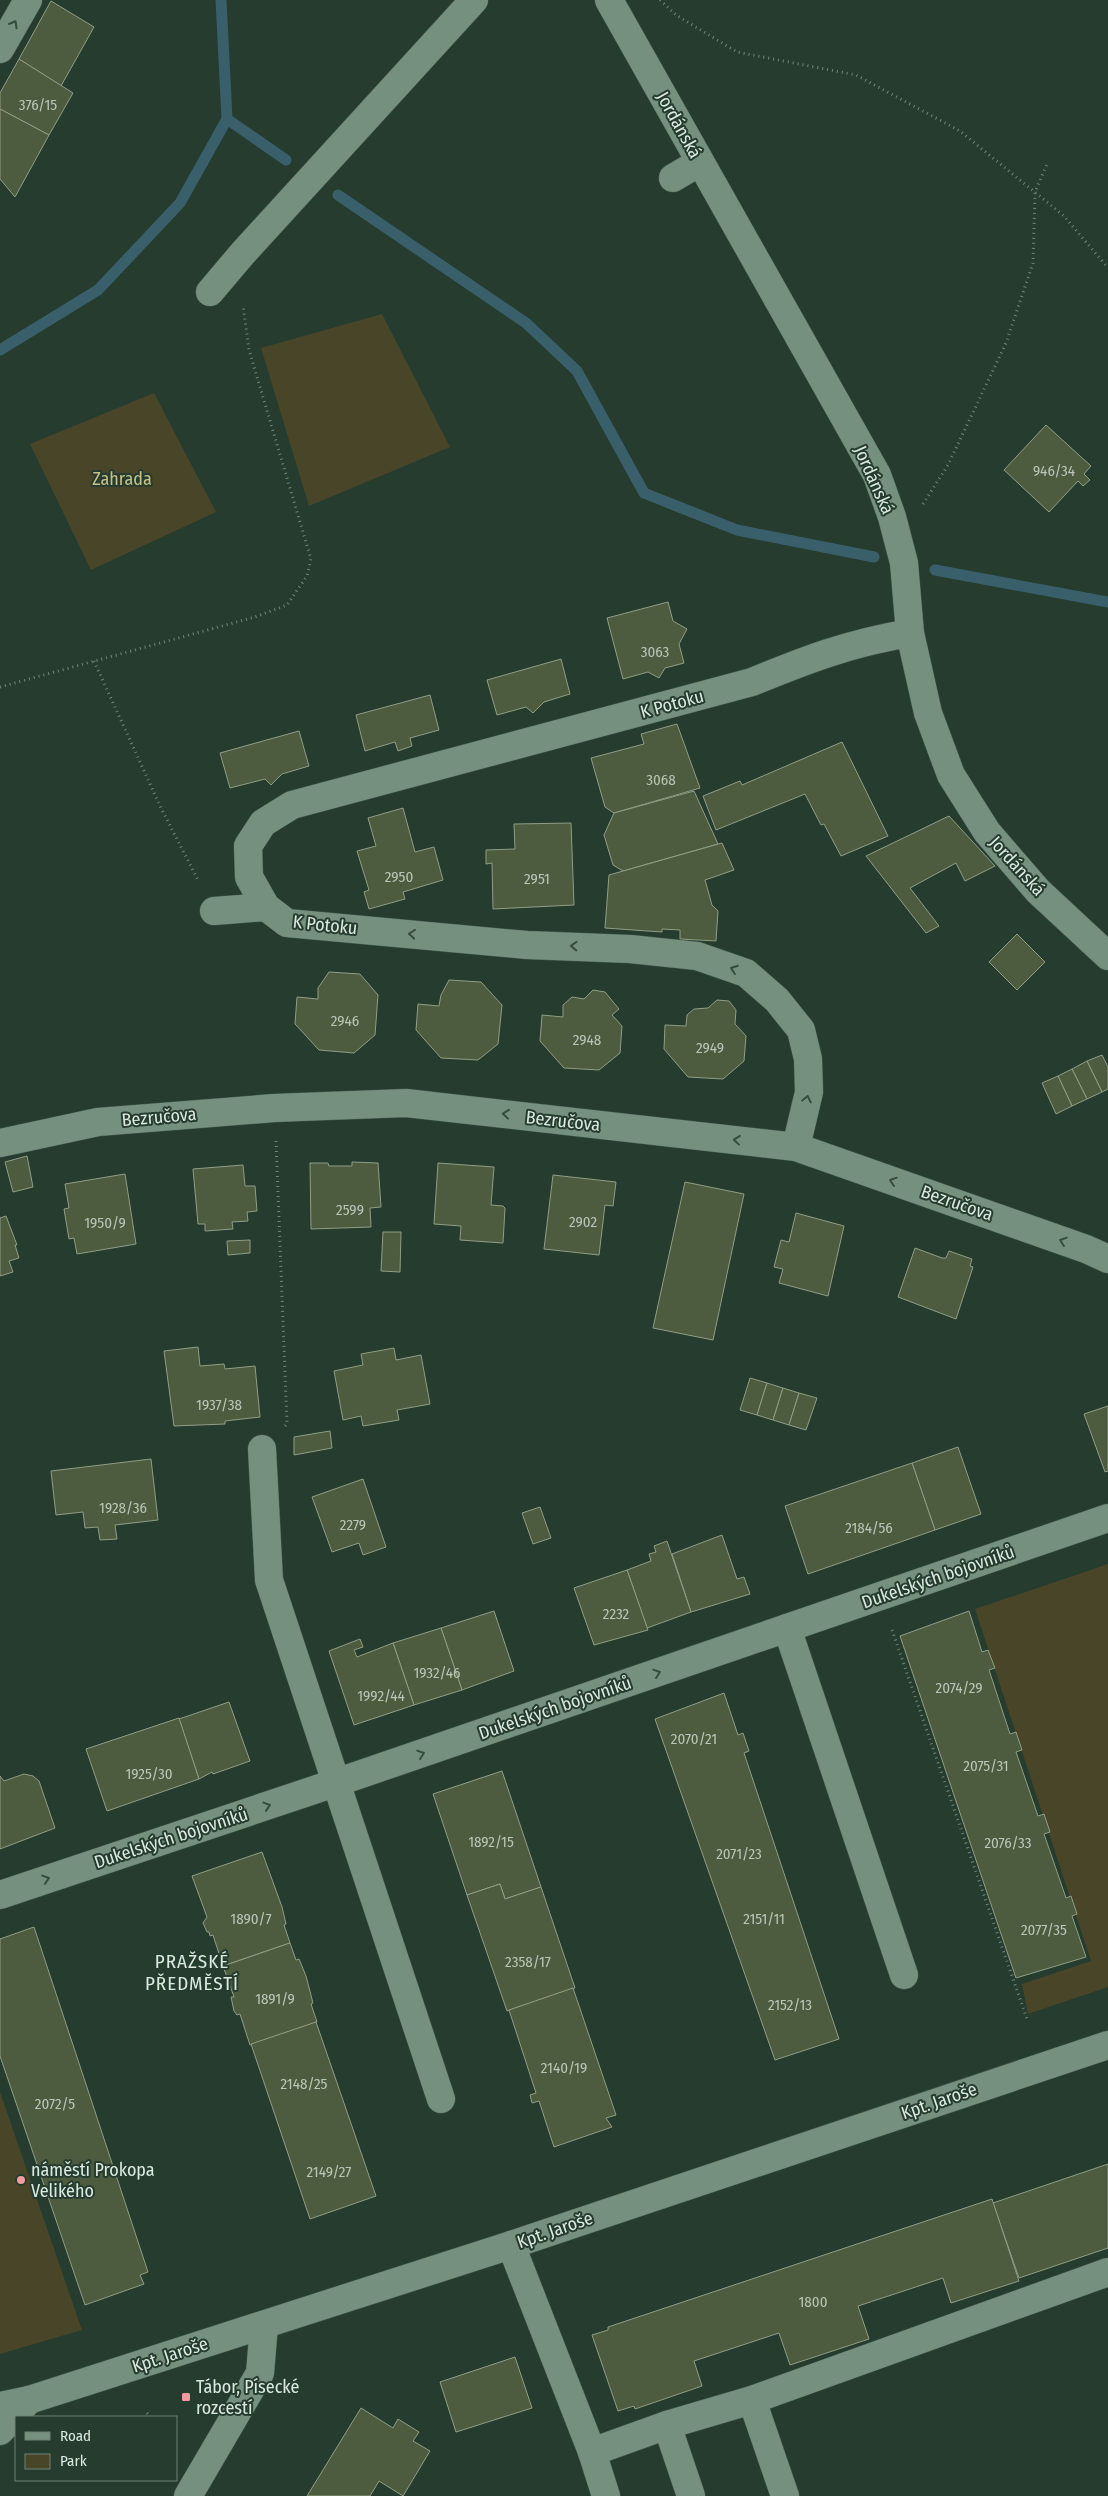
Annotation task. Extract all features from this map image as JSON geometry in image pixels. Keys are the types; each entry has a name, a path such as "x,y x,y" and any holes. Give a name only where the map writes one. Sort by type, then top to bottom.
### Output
{"street":[{"path":"0,48 28,0"},
{"path":"210,292 236,261 474,0"},
{"name":"Jordánská","path":"609,0 877,475 904,563 910,633 928,713 951,775 986,832 1038,891 1108,956"},
{"path":"673,178 700,162"},
{"name":"K Potoku","path":"796,1147 809,1092 808,1059 801,1030 777,1000 746,974 697,956 630,949 527,945 287,923 266,908 249,878 248,846 263,824 292,805 752,682 814,656 867,640 910,633"},
{"path":"214,911 266,908"},
{"name":"Bezručova","path":"0,1143 98,1122 274,1108 406,1103 796,1147 1086,1249 1108,1259"},
{"path":"262,1449 269,1580 338,1782 441,2099"},
{"name":"Dukelských bojovníků","path":"0,1895 338,1782 1108,1518"},
{"path":"787,1628 904,1975"},
{"name":"Kpt. Jaroše","path":"0,2406 29,2400 264,2326 1108,2045"},
{"path":"511,2245 592,2452 606,2496"},
{"path":"592,2452 667,2425 752,2400 1108,2272"},
{"path":"188,2496 260,2373 264,2326"},
{"path":"0,2431 29,2400"},
{"path":"752,2400 785,2496"},
{"path":"667,2425 691,2496"}],"path":[{"path":"660,0 676,15 737,52 856,75 960,131 1064,216 1108,268"},
{"path":"899,542 948,465 1006,343 1032,263 1035,192 1047,164"},
{"path":"0,687 255,617 287,605 307,576 311,559 249,350 236,261"},
{"path":"94,661 160,806 214,911"},
{"path":"262,1449 287,1424 276,1134"},
{"path":"892,1630 1028,2022"}],"green space":[{"path":"382,314 450,447 309,506 261,348"},
{"name":"Zahrada","path":"154,393 216,512 91,570 30,444"},
{"path":"1108,1564 1108,1987 1028,2014 1022,1984 1091,1961 975,1609"},
{"name":"náměstí Prokopa Velikého","path":"0,2092 82,2330 0,2354"}],"building":[{"path":"51,1 94,27 61,86 19,59"},
{"path":"19,59 73,93 49,135 0,109 0,93"},
{"path":"0,109 49,135 15,197 0,179"},
{"path":"1046,425 1091,466 1084,474 1090,480 1083,486 1078,481 1049,512 1004,470"},
{"path":"668,602 673,621 687,629 679,644 684,663 665,668 659,678 648,672 623,679 607,618"},
{"path":"561,659 570,694 544,702 533,713 526,707 497,715 487,680"},
{"path":"430,695 439,730 410,738 412,746 398,751 395,742 365,751 356,715"},
{"path":"677,724 700,788 614,813 605,807 591,758 644,744 641,734"},
{"path":"299,731 309,766 282,774 271,785 265,779 230,788 220,753"},
{"path":"842,742 888,836 841,856 824,824 821,825 805,794 716,830 703,796 740,781 742,785"},
{"path":"694,791 718,844 623,871 613,865 604,835 614,813"},
{"path":"403,808 415,852 434,847 443,880 403,892 405,899 369,909 364,892 369,890 357,851 376,846 368,818"},
{"path":"949,816 995,866 965,881 956,863 910,888 939,926 926,933 866,856"},
{"path":"571,823 574,905 493,909 492,863 486,864 486,850 515,849 514,824"},
{"path":"722,843 734,870 705,880 712,905 718,911 716,941 680,939 680,930 662,929 662,932 605,928 609,875"},
{"path":"1017,934 1045,962 1017,990 989,962"},
{"path":"329,972 360,974 378,995 375,1035 354,1053 319,1050 295,1024 297,997 318,999 318,988"},
{"path":"449,980 481,982 502,1005 498,1044 478,1060 441,1058 416,1030 418,1004 439,1006 441,995"},
{"path":"593,990 605,992 619,1009 612,1015 622,1026 620,1053 599,1070 564,1068 540,1041 542,1015 563,1017 563,1005 572,997 584,999"},
{"path":"717,1000 729,1001 736,1010 735,1024 746,1036 744,1061 723,1079 688,1077 664,1049 665,1025 686,1026 687,1015 694,1009 708,1008"},
{"path":"1102,1055 1108,1067 1108,1089 1102,1092 1087,1061"},
{"path":"1087,1061 1102,1092 1087,1099 1072,1069"},
{"path":"1072,1069 1087,1099 1072,1106 1058,1076"},
{"path":"1058,1076 1072,1106 1056,1114 1042,1083"},
{"path":"27,1156 33,1187 13,1192 5,1162"},
{"path":"352,1162 378,1163 381,1207 370,1208 371,1227 311,1229 310,1163 328,1163 329,1166 352,1166"},
{"path":"438,1163 494,1167 491,1205 503,1206 505,1208 503,1243 460,1240 461,1226 434,1224"},
{"path":"243,1165 245,1186 255,1186 257,1211 247,1212 248,1221 232,1222 233,1229 205,1231 205,1224 198,1224 193,1169"},
{"path":"125,1174 136,1244 77,1254 74,1238 69,1239 64,1209 69,1208 65,1184"},
{"path":"553,1175 616,1182 613,1206 605,1205 599,1255 544,1249"},
{"path":"685,1182 744,1194 713,1340 653,1328"},
{"path":"796,1213 844,1226 828,1296 779,1283 783,1269 774,1267 781,1240 789,1242"},
{"path":"6,1216 17,1245 15,1245 19,1258 9,1261 13,1272 0,1276 0,1218"},
{"path":"383,1232 401,1232 400,1272 381,1271"},
{"path":"250,1240 250,1253 228,1255 227,1241"},
{"path":"915,1248 942,1258 946,1258 949,1251 972,1259 970,1266 973,1267 956,1319 898,1297"},
{"path":"198,1347 200,1366 224,1364 225,1369 255,1366 260,1417 225,1421 225,1424 174,1426 164,1351"},
{"path":"394,1348 396,1360 421,1355 430,1404 397,1410 399,1420 363,1426 361,1416 343,1420 334,1371 363,1365 361,1354"},
{"path":"750,1378 767,1383 757,1415 740,1410"},
{"path":"767,1383 783,1388 773,1420 757,1415"},
{"path":"783,1388 799,1393 789,1425 773,1420"},
{"path":"799,1393 817,1398 806,1430 789,1425"},
{"path":"1108,1406 1108,1471 1105,1472 1084,1414"},
{"path":"330,1431 332,1448 294,1455 294,1437"},
{"path":"958,1447 981,1514 935,1530 912,1463"},
{"path":"151,1459 158,1520 115,1525 117,1539 100,1540 98,1527 85,1528 83,1512 56,1515 51,1471"},
{"path":"912,1463 935,1530 808,1574 785,1506"},
{"path":"363,1479 386,1547 363,1555 359,1543 332,1552 312,1497"},
{"path":"540,1507 551,1538 533,1544 522,1513"},
{"path":"722,1535 737,1579 744,1577 750,1594 691,1612 672,1554"},
{"path":"667,1541 691,1612 647,1628 627,1570 651,1561 649,1554 656,1552 654,1546"},
{"path":"627,1570 648,1630 594,1645 574,1588"},
{"path":"494,1611 514,1671 462,1690 441,1628"},
{"path":"969,1611 982,1652 988,1650 995,1668 989,1670 1010,1734 1016,1732 1022,1750 1016,1752 1038,1816 1044,1814 1050,1832 1044,1834 1066,1898 1071,1896 1077,1914 1072,1916 1086,1957 1016,1978 900,1636"},
{"path":"441,1628 462,1690 414,1705 393,1643"},
{"path":"360,1639 363,1647 354,1650 357,1657 393,1643 414,1705 354,1725 329,1651"},
{"path":"724,1693 738,1735 743,1733 749,1751 744,1753 839,2039 775,2060 655,1719"},
{"path":"229,1702 250,1761 213,1774 212,1772 199,1779 179,1719"},
{"path":"179,1718 199,1779 107,1811 86,1749"},
{"path":"502,1771 541,1887 505,1899 500,1884 467,1895 433,1794"},
{"path":"24,1774 33,1776 39,1781 55,1828 0,1849 0,1776 4,1781"},
{"path":"262,1852 282,1907 286,1924 284,1925 290,1943 223,1966 213,1935 210,1936 203,1923 207,1917 192,1876"},
{"path":"500,1884 505,1899 541,1887 575,1988 507,2011 467,1895"},
{"path":"34,1927 148,2272 140,2275 144,2284 85,2305 0,2056 0,1939"},
{"path":"290,1943 296,1960 299,1959 306,1976 313,2003 311,2004 317,2022 250,2045 240,2014 237,2015 234,2011 231,1997 234,1997 223,1966"},
{"path":"573,1988 616,2115 606,2118 612,2127 554,2147 539,2101 532,2103 530,2095 536,2093 509,2010"},
{"path":"316,2022 376,2196 310,2219 251,2044"},
{"path":"1108,2164 1108,2248 1019,2278 993,2203"},
{"path":"992,2199 1019,2281 951,2303 943,2278 858,2306 869,2339 790,2365 779,2333 694,2361 702,2386 635,2409 634,2406 618,2411 592,2335 608,2330 608,2327"},
{"path":"515,2357 532,2408 456,2432 440,2382"},
{"path":"361,2408 393,2428 398,2419 419,2432 413,2441 430,2451 403,2496 379,2481 370,2496 307,2496"}],"waterway":[{"path":"0,350 98,290 180,203 227,119 221,0"},
{"path":"227,119 286,160"},
{"path":"338,195 526,323 577,371 644,493 737,530 874,557"},
{"path":"935,570 1108,602"}],"place":[{"name":"náměstí Prokopa Velikého","path":"21,2180"},
{"name":"Tábor, Písecké rozcestí","path":"186,2397"}],"district":[{"name":"PRAŽSKÉ PŘEDMĚSTÍ","path":"192,1972"}]}
